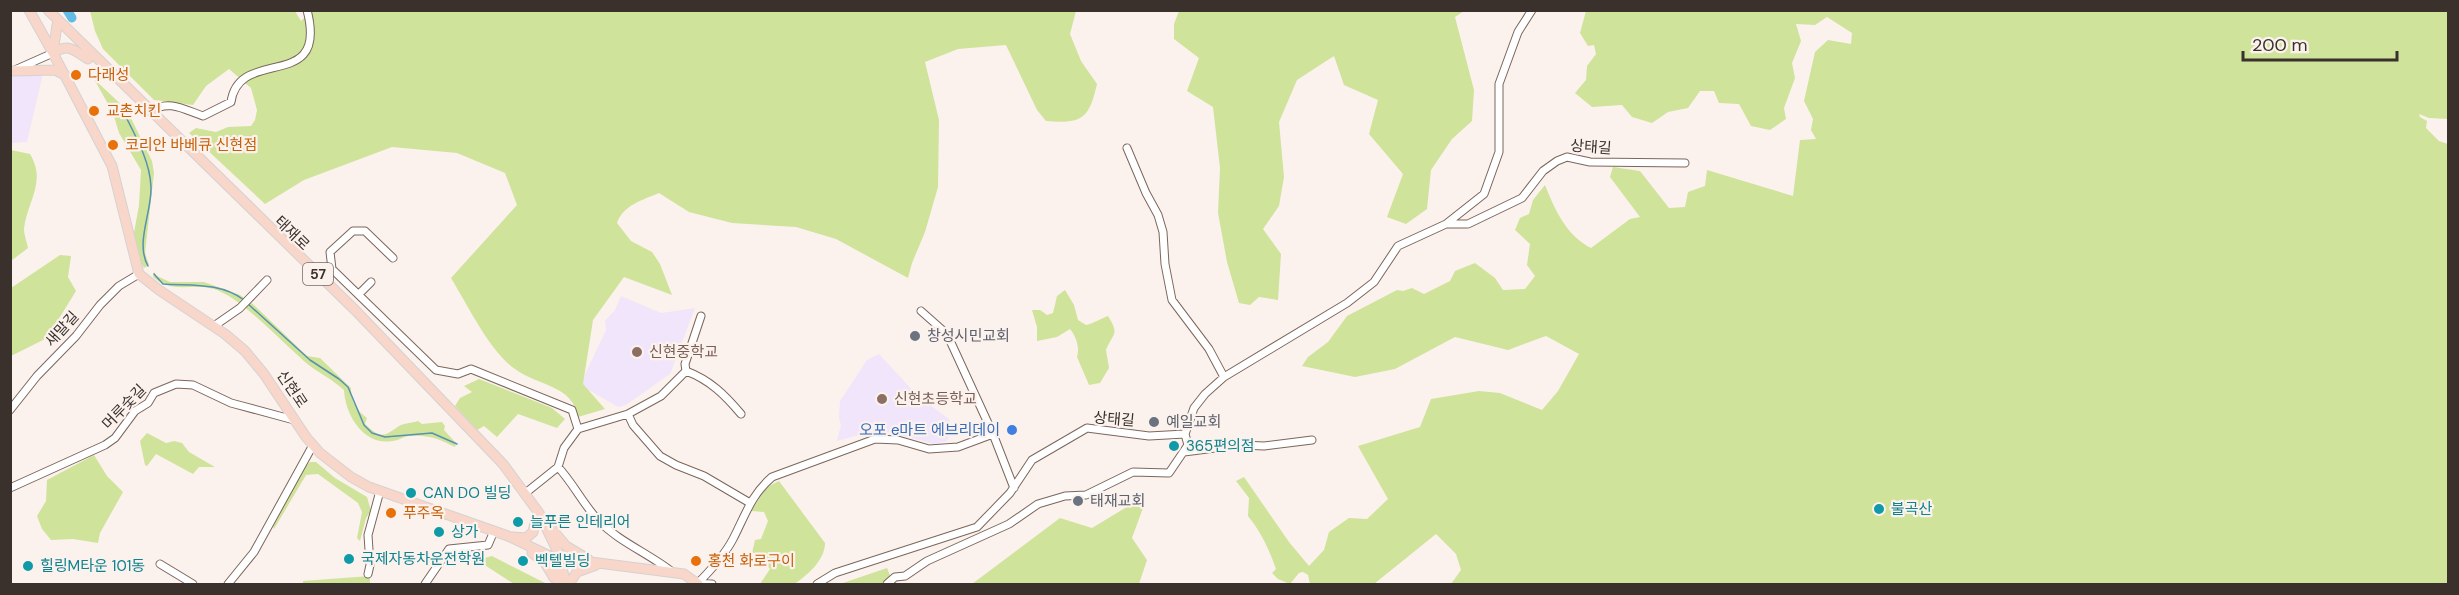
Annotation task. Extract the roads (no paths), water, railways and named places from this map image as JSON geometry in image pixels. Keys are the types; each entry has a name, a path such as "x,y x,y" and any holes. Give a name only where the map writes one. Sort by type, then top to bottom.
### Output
{"main road":[{"path":"29,10 112,166 139,273"},
{"name":"태재로","path":"43,10 151,111 363,319 504,464 538,511 557,558"},
{"name":"태재로","path":"48,10 88,59 148,114 360,320 508,474 538,511"},
{"path":"53,53 59,24"},
{"path":"53,53 64,47 71,48 88,59"},
{"path":"12,72 56,70 65,75"},
{"name":"신현로","path":"139,273 159,290 214,326 245,351 313,444 351,477 380,491 508,536 557,558 684,574 698,584"},
{"path":"504,464 528,491 538,511 566,546 578,555 598,564"},
{"path":"508,536 525,538 533,532 538,511"},
{"path":"508,536 545,563 558,585"},
{"name":"57","path":"557,558 558,585"},
{"name":"57","path":"557,558 568,585"},
{"path":"568,585 577,572 598,564"}],"street":[{"path":"151,111 166,105 177,106 203,116 231,102 232,93 255,72 280,67 304,55 310,43 307,10"},
{"name":"상태길","path":"817,585 836,573 977,527 1014,488 1032,460 1087,429 1149,436 1185,434 1194,408 1205,394 1224,377 1347,303 1374,282 1398,246 1446,224 1484,194 1499,152 1499,84 1518,32 1532,10"},
{"path":"12,72 53,53"},
{"path":"1127,148 1158,215 1163,232 1165,264 1172,300 1205,344 1224,377"},
{"name":"상태길","path":"1446,224 1468,224 1522,198 1543,171 1557,160 1567,157 1590,162 1684,163"},
{"path":"393,258 365,231 353,231 330,252 332,269 436,370 458,374 471,369 572,410 578,429"},
{"name":"새말길","path":"10,410 37,376 76,336 100,305 119,286 139,273"},
{"path":"214,326 240,308 267,280"},
{"path":"359,294 370,282"},
{"path":"921,311 947,334 993,434 1014,488"},
{"path":"686,371 685,364 701,316"},
{"path":"686,371 700,376 725,394 741,414"},
{"path":"528,491 558,467 564,448 578,429 628,414 661,396 686,371"},
{"name":"머루숯길","path":"10,488 105,445 115,438 135,411 148,403 154,393 176,384 193,385 237,405 294,420"},
{"path":"628,414 633,425 660,456 704,476 750,503"},
{"path":"698,584 722,556 758,489 772,477 875,439 898,440 929,449 958,447 993,434"},
{"path":"887,585 895,577 905,576 927,561 1009,524 1038,504 1065,496 1086,495 1133,472 1169,473 1188,445 1185,434"},
{"path":"1184,452 1215,448 1221,444 1264,446 1312,440"},
{"path":"228,585 254,552 313,444"},
{"path":"558,467 598,520 640,553 654,559 674,573"},
{"path":"368,573 370,565 368,535 380,491"},
{"path":"983,521 988,532"},
{"path":"425,585 449,549 488,545 494,531"},
{"path":"639,569 640,553"},
{"path":"160,564 193,585"},
{"path":"698,584 712,585"}],"waterway":[{"path":"67,10 72,18"},
{"path":"121,107 140,146 150,177 151,197 143,247 148,266"},
{"path":"154,274 163,284 215,288 235,294 244,300"},
{"path":"247,303 310,360 348,387 364,425 372,433 385,437 432,433 457,444"}],"place":[{"name":"다래성","path":"76,75"},
{"name":"교촌치킨","path":"94,111"},
{"name":"코리안 바베큐 신현점","path":"113,145"},
{"name":"창성시민교회","path":"915,336"},
{"name":"신현중학교","path":"637,352"},
{"name":"신현초등학교","path":"882,399"},
{"name":"예일교회","path":"1154,422"},
{"name":"오포 e마트 에브리데이","path":"1012,430"},
{"name":"365편의점","path":"1174,446"},
{"name":"CAN DO 빌딩","path":"411,493"},
{"name":"태재교회","path":"1078,501"},
{"name":"불곡산","path":"1879,509"},
{"name":"푸주옥","path":"391,513"},
{"name":"늘푸른 인테리어","path":"518,522"},
{"name":"상가","path":"439,532"},
{"name":"국제자동차운전학원","path":"349,559"},
{"name":"벡텔빌딩","path":"523,561"},
{"name":"홍천 화로구이","path":"696,561"},
{"name":"힐링M타운 101동","path":"28,566"}]}
